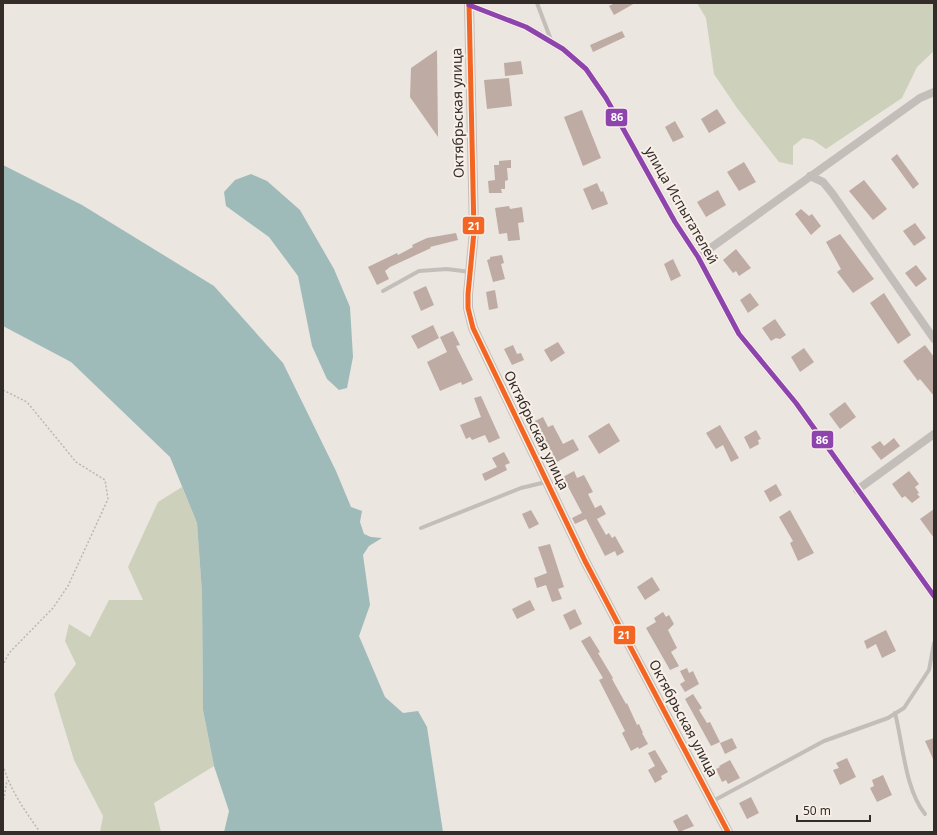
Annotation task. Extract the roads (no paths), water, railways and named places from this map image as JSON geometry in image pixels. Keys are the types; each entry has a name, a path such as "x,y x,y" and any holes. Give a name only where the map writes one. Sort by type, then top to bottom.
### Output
{"street":[{"name":"улица Испытателей","path":"469,4 526,27 563,49 586,69 606,98 675,222 698,257 739,334 796,403 934,596"},
{"name":"Октябрьская улица","path":"469,4 474,232 468,308 473,328 546,482 589,568 713,802 726,831"},
{"path":"698,257 920,98 934,92"},
{"path":"810,176 823,182 832,193 934,339"},
{"path":"858,490 934,434"}],"lane":[{"path":"537,3 552,42"},
{"path":"383,291 419,271 447,269 470,272"},
{"path":"421,528 521,488 546,482"},
{"path":"713,802 824,741 888,718 904,708 929,670 934,643"},
{"path":"896,713 907,772 918,805 925,814"}],"water":[{"path":"3,165 82,205 214,286 283,363 336,471 351,507 362,511 360,522 364,534 371,537 382,538 369,546 363,555 370,605 359,636 385,697 403,713 418,711 427,727 443,832 224,832 229,811 214,766 203,710 202,593 197,523 170,457 71,362 3,326"},
{"path":"251,174 267,181 300,210 334,269 350,307 353,357 347,388 339,390 327,379 312,346 298,276 269,237 226,206 224,192 235,180"}]}
